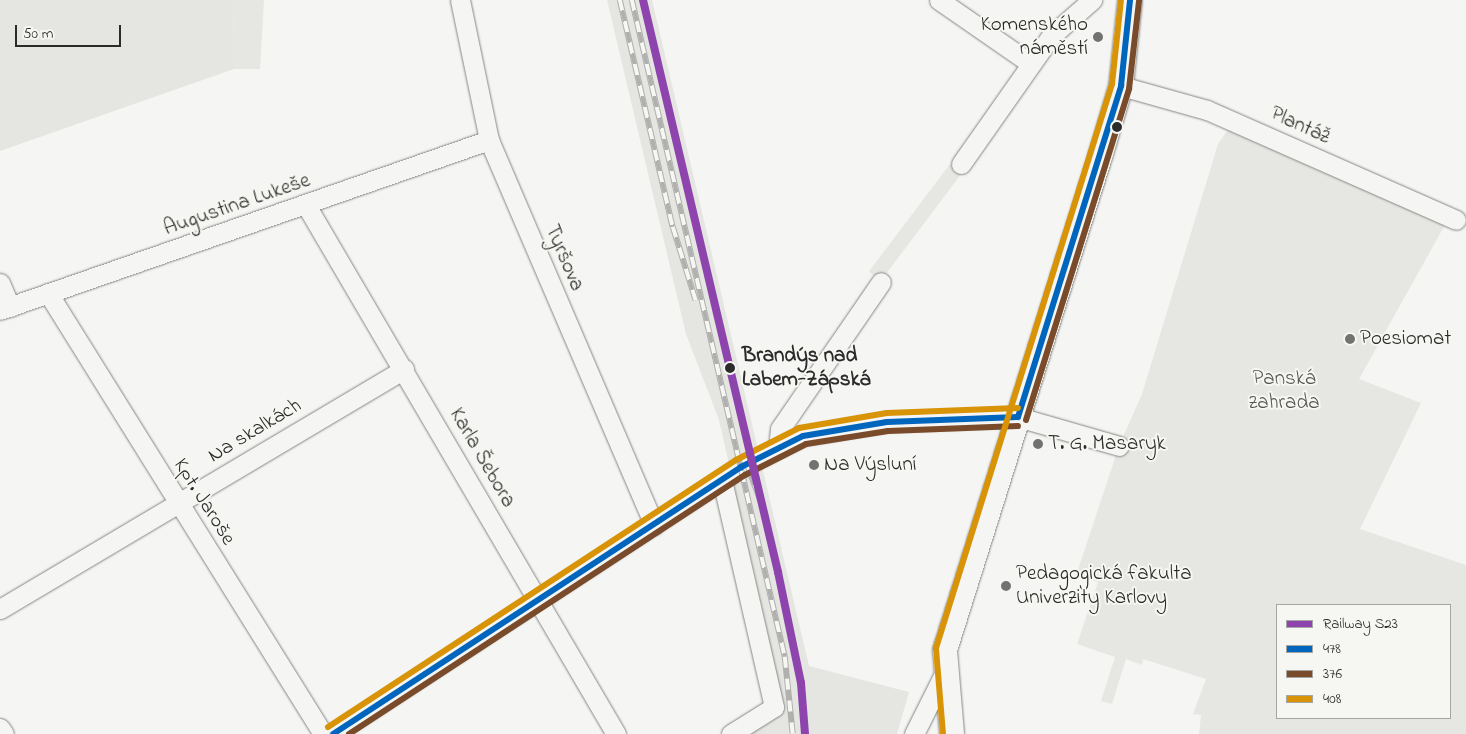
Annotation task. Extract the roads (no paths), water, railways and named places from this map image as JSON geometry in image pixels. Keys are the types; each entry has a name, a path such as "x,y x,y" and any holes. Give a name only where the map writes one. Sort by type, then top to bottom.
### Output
{"main road":[{"path":"952,734 944,674 949,637 1120,86 1130,0"}],"street":[{"name":"Tyršova","path":"460,0 489,140 654,526"},
{"path":"939,0 1030,63"},
{"path":"961,164 1030,63 1051,36 1092,0"},
{"name":"Plantáž","path":"1120,86 1213,113 1456,220"},
{"name":"Augustina Lukeše","path":"5,308 489,140"},
{"name":"Karla Šebora","path":"306,205 404,369 616,734"},
{"path":"778,448 780,429 880,282"},
{"path":"0,283 5,308"},
{"name":"Kpt. Jaroše","path":"48,293 323,734"},
{"name":"Na skalkách","path":"0,609 404,369"},
{"path":"333,734 540,602 722,480 778,448 832,428 910,420 1018,418 1119,446"},
{"path":"722,480 774,707 731,734"},
{"path":"914,734 944,674"},
{"path":"0,728 4,734"}],"railway":[{"path":"620,0 673,227 696,301"},
{"path":"632,0 785,657 793,734"},
{"path":"747,464 764,510"}],"rail line":[{"name":"S23","path":"643,0 778,572 801,683 805,734"}],"place":[{"name":"Komenského náměstí","path":"1098,37"},
{"name":"Poesiomat","path":"1350,339"},
{"name":"Brandýs nad Labem-Zápská","path":"730,368"},
{"name":"T. G. Masaryk","path":"1038,444"},
{"name":"Na Výsluní","path":"814,465"},
{"name":"Pedagogická fakulta Univerzity Karlovy","path":"1006,586"}],"park label":[{"name":"Panská zahrada","path":"1284,391"}]}
